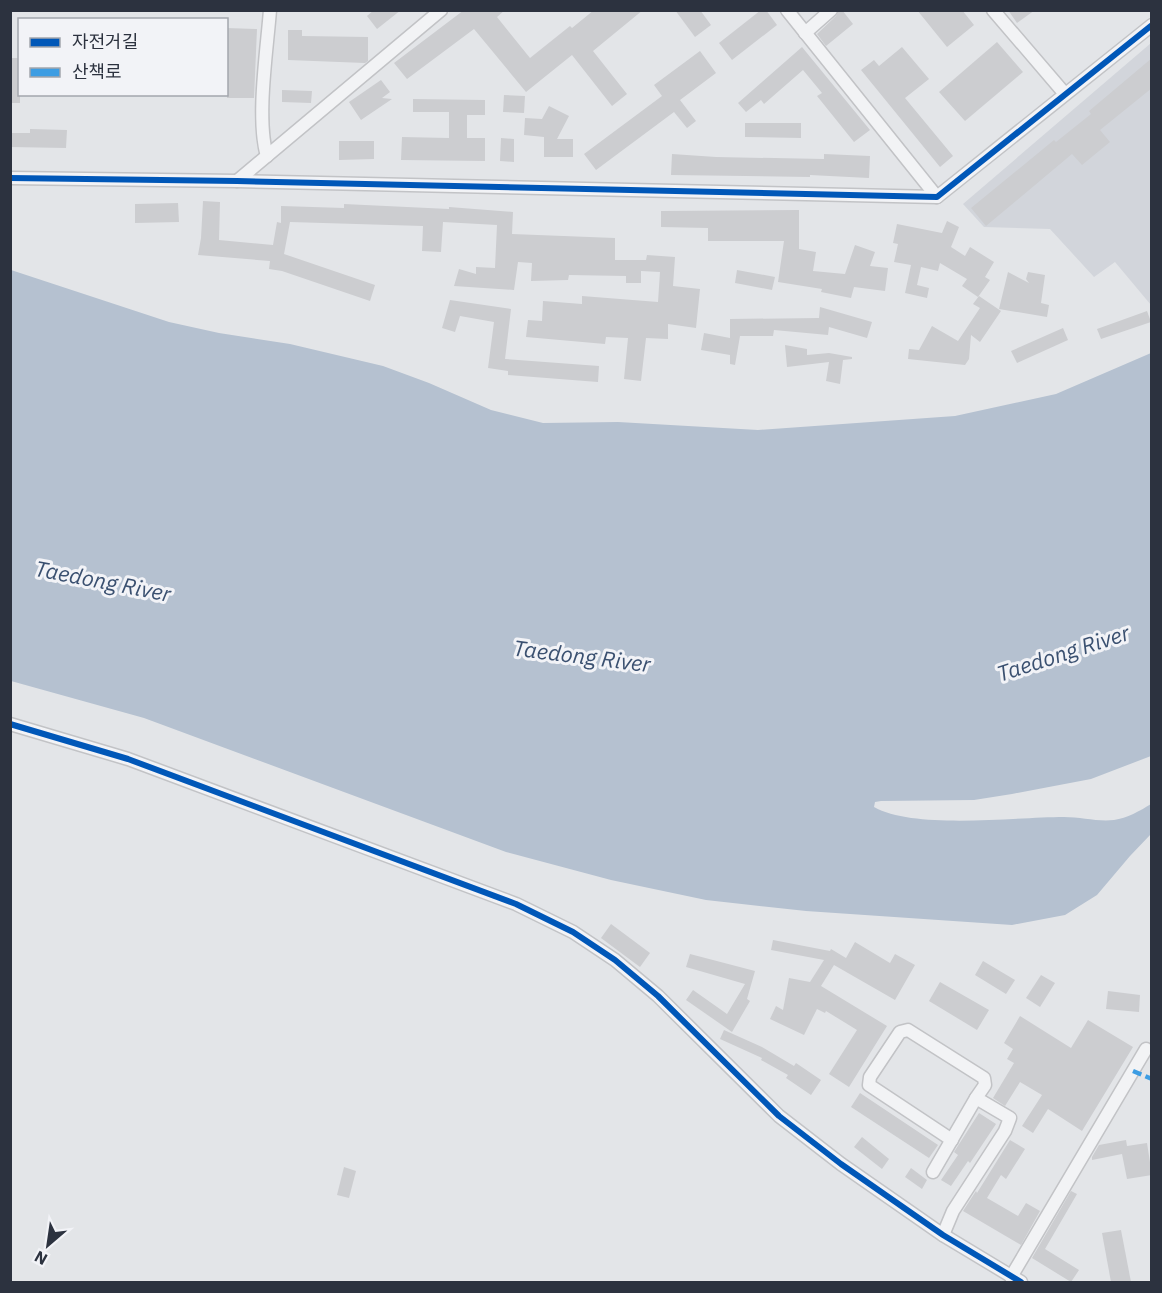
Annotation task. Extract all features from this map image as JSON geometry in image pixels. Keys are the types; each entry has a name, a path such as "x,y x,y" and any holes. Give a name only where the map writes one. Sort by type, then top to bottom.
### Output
{"street":[{"path":"267,156 263,143 263,104 270,10"},
{"path":"237,181 441,10"},
{"path":"787,10 937,197"},
{"path":"805,33 831,10"},
{"path":"993,10 1065,94"},
{"path":"10,178 937,197 1152,25"},
{"path":"10,724 128,759 516,904 555,923 615,960 658,996 779,1116 842,1164 943,1235 1016,1280 1089,1142 1146,1049"},
{"path":"933,1172 985,1085 984,1078 908,1030 900,1032 870,1077 869,1085 952,1140"},
{"path":"943,1235 953,1211 1010,1118 976,1098"}],"shaded area":[{"path":"1151,43 1151,305 1115,262 1094,277 1050,229 984,227 963,204"}],"water":[{"name":"Taedong River","path":"11,270 169,322 219,333 290,344 383,366 491,410 543,423 618,422 758,430 955,416 1056,394 1151,353 1151,756 1091,779 1012,794 974,800 881,801 875,802 874,807 892,814 939,820 1064,817 1108,820 1129,816 1151,804 1151,834 1097,895 1065,915 1012,925 806,911 706,900 611,880 506,852 144,718 11,681"}],"building":[{"path":"374,10 401,10 377,29 367,16"},
{"path":"464,10 505,10 497,17 530,58 594,10 643,10 593,51 627,94 612,106 572,55 526,92 474,29 407,79 394,63"},
{"path":"675,10 700,10 711,25 695,37"},
{"path":"761,10 766,10 777,25 732,60 719,43"},
{"path":"839,10 842,10 853,24 826,46 817,34 836,16"},
{"path":"917,10 962,10 974,25 947,47"},
{"path":"1008,10 1035,10 1017,23"},
{"path":"228,28 257,29 254,98 227,98"},
{"path":"288,30 302,30 302,36 368,37 368,61 365,63 288,60"},
{"path":"997,42 1023,72 965,121 939,92"},
{"path":"802,47 870,130 854,142 817,96 822,93 803,70 764,104 761,100 746,112 738,103"},
{"path":"902,47 929,79 905,98 953,156 940,167 861,70 874,60 879,66"},
{"path":"700,51 716,73 680,100 696,121 687,128 674,112 596,170 584,154 662,96 654,85"},
{"path":"10,58 18,58 20,103 10,103"},
{"path":"1152,58 1152,88 1100,130 1110,142 1082,165 1072,154 986,226 971,208 1054,140 1056,142 1091,114 1089,111"},
{"path":"381,80 390,92 382,98 392,99 361,120 349,102"},
{"path":"282,90 312,91 311,103 282,102"},
{"path":"504,95 525,96 524,113 503,112"},
{"path":"413,99 485,100 485,115 467,115 467,138 485,138 485,161 401,160 402,137 449,138 449,112 413,112"},
{"path":"549,106 569,116 557,139 573,139 573,157 544,157 544,137 524,135 525,118 542,119"},
{"path":"745,123 801,123 801,138 745,137"},
{"path":"30,129 67,130 66,148 10,147 10,133 30,133"},
{"path":"501,138 514,139 514,162 500,161"},
{"path":"339,141 374,141 374,159 339,160"},
{"path":"672,154 824,159 824,154 870,156 869,178 810,175 810,177 671,175"},
{"path":"203,201 220,202 219,240 273,245 277,222 281,223 281,206 344,208 344,204 449,209 449,207 513,212 512,234 615,238 615,260 646,260 647,255 675,257 673,286 700,289 696,328 668,324 668,339 646,338 641,381 624,379 628,338 606,337 605,344 526,337 528,320 542,321 543,301 582,304 582,296 658,302 660,272 641,271 641,283 626,283 626,276 569,275 568,280 531,281 532,263 518,262 514,290 454,286 459,269 476,274 476,267 495,268 497,225 443,222 441,252 422,251 423,226 290,222 284,254 375,285 370,301 282,271 269,269 270,261 198,255"},
{"path":"178,203 179,222 135,223 135,204"},
{"path":"799,210 799,249 816,252 813,271 845,274 855,245 875,252 870,266 888,268 885,291 854,287 851,298 821,292 822,289 778,282 784,241 708,241 708,228 661,227 661,211"},
{"path":"947,221 959,227 951,247 965,256 970,247 994,262 985,277 990,280 978,297 962,286 967,279 940,263 938,271 921,267 917,285 929,288 927,298 905,293 911,265 894,262 898,244 893,243 897,224 942,233"},
{"path":"737,270 775,277 772,290 735,283"},
{"path":"1008,272 1029,283 1026,279 1028,272 1045,275 1041,303 1049,305 1047,317 999,309"},
{"path":"979,296 1001,311 980,342 971,335 969,359 965,365 908,359 909,349 919,350 932,326 958,341 980,308 973,304"},
{"path":"450,300 511,309 505,359 599,366 598,382 508,375 508,371 488,368 494,322 460,316 455,332 442,328"},
{"path":"820,307 872,322 867,338 829,327 828,335 774,330 773,336 740,336 735,365 730,364 730,355 701,350 704,333 730,338 730,319 819,318"},
{"path":"1147,311 1151,322 1101,339 1097,329"},
{"path":"1063,328 1068,340 1017,363 1011,351"},
{"path":"785,345 807,349 807,355 829,353 852,357 852,359 843,360 840,384 826,381 829,362 787,367"},
{"path":"611,924 650,953 640,967 601,938"},
{"path":"773,940 830,951 831,949 846,958 855,942 890,963 895,954 915,965 895,1000 834,965 821,986 887,1026 849,1087 829,1074 857,1030 826,1011 825,1013 817,1009 804,1035 770,1019 776,1006 783,1010 789,978 810,982 824,960 771,950"},
{"path":"690,954 755,971 747,999 750,1001 732,1032 686,1000 693,990 727,1014 745,984 686,967"},
{"path":"983,961 1015,980 1006,994 975,975"},
{"path":"1041,975 1055,983 1040,1007 1026,998"},
{"path":"940,982 989,1010 977,1030 929,1001"},
{"path":"1108,991 1140,995 1139,1012 1106,1009"},
{"path":"1020,1016 1071,1048 1088,1020 1133,1047 1082,1131 1048,1109 1033,1133 1022,1126 1042,1095 1020,1082 1005,1106 993,1098 1014,1063 1007,1059 1013,1049 1004,1043"},
{"path":"724,1030 762,1047 794,1066 796,1063 821,1080 811,1095 786,1078 788,1075 761,1060 762,1058 720,1039"},
{"path":"860,1093 938,1145 929,1158 851,1107"},
{"path":"979,1113 996,1124 970,1163 968,1161 951,1186 941,1180 958,1155 954,1152"},
{"path":"862,1137 889,1159 882,1169 854,1147"},
{"path":"1010,1140 1025,1149 1006,1179 1001,1175 987,1198 1018,1216 1026,1203 1040,1211 1021,1245 963,1211"},
{"path":"1126,1140 1127,1146 1147,1143 1152,1175 1127,1179 1122,1154 1092,1160 1099,1145"},
{"path":"344,1167 356,1171 349,1198 337,1195"},
{"path":"911,1168 927,1180 922,1189 905,1177"},
{"path":"1071,1191 1077,1194 1045,1249 1079,1270 1071,1282 1032,1258"},
{"path":"1121,1230 1131,1282 1111,1282 1102,1233"}],"marked path":[{"path":"1133,1071 1152,1079"}],"cycle path":[{"path":"10,178 937,197 1152,25"},
{"path":"10,724 128,759 516,904 573,932 615,960 658,996 779,1116 841,1164 943,1235 1021,1282"}]}
